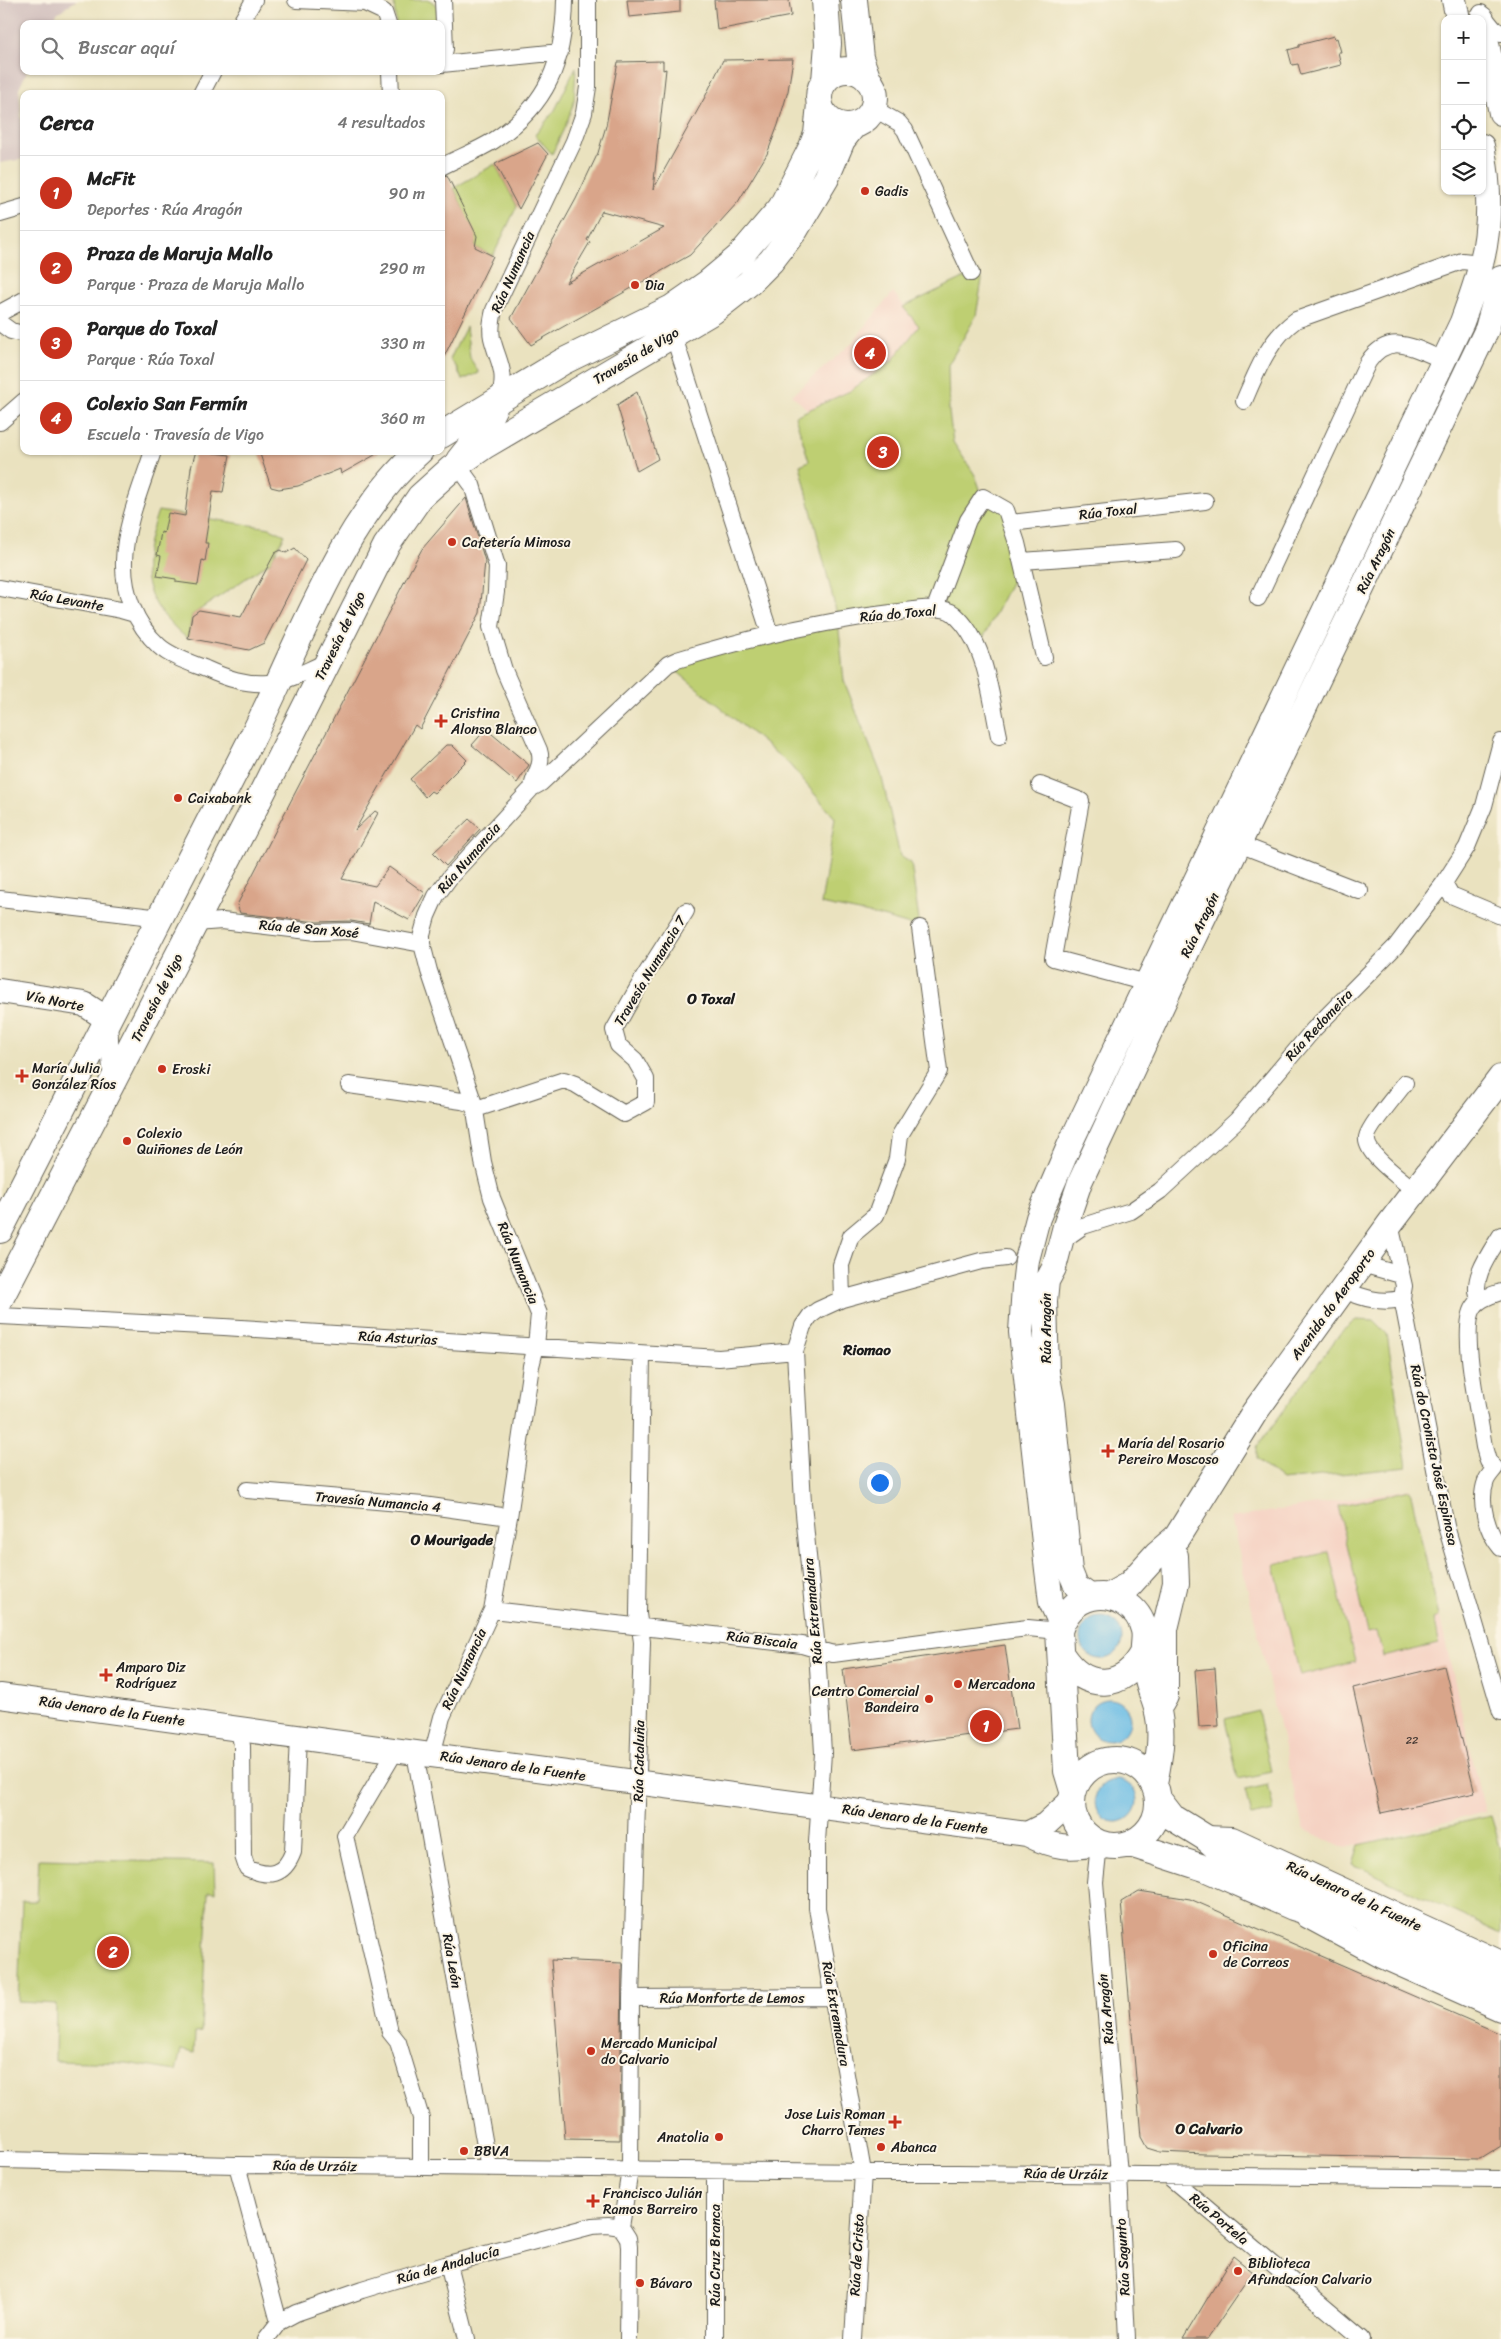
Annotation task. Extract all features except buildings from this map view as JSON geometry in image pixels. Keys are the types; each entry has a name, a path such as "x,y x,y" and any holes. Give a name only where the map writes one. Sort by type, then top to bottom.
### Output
{"main road":[{"name":"Travesía de Vigo","path":"445,432 562,362 672,308 708,283 739,257 781,208 817,134 828,44 825,0"},
{"path":"854,0 860,58 873,89 875,98 873,108 865,120 853,126 836,124 828,119 822,92 839,72 847,70 862,75 868,80"},
{"path":"1454,0 1457,15"},
{"path":"1481,13 1501,113"},
{"name":"Travesía de Vigo","path":"0,1299 195,923 325,663 386,546 420,497 451,469 484,446 713,311 749,283 771,261 814,201 829,172 842,140 853,126"},
{"name":"Rúa Aragón","path":"1099,1844 1089,1839 1078,1826 1072,1811 1072,1796 1067,1771 1062,1656 1059,1644 1060,1627 1051,1602 1026,1384 1016,1259 1031,1240 1046,1196 1462,322 1482,263 1486,230 1488,190 1483,150"},
{"name":"Rúa Aragón","path":"1130,1844 1148,1831 1158,1811 1156,1792 1161,1752 1158,1710 1147,1678 1140,1618 1132,1608 1121,1600 1100,1597 1076,1586 1069,1563 1054,1404 1047,1372 1044,1301 1046,1281 1054,1268 1060,1242 1080,1182 1239,844 1487,329 1501,278"},
{"name":"Rúa Numancia","path":"451,469 488,422 498,399"},
{"path":"0,1230 261,720 343,550 379,496 397,473 416,455"},
{"name":"Vía Norte","path":"0,992 84,1004 107,1019"},
{"name":"Avenida do Aeroporto","path":"1144,1641 1158,1590 1176,1547 1254,1412 1390,1224 1501,1078"},
{"path":"1016,1259 1038,1264 1046,1281"},
{"path":"1158,1710 1164,1696 1165,1629 1176,1583 1176,1547"},
{"name":"Avenida do Aeroporto","path":"1100,1597 1129,1585 1157,1554 1176,1547"},
{"path":"1060,1627 1073,1606 1100,1597"},
{"path":"1062,1656 1070,1669 1082,1678 1097,1682 1112,1681 1126,1675 1137,1665 1144,1641"},
{"name":"Rúa Jenaro de la Fuente","path":"0,1696 1027,1834 1054,1846 1073,1848 1099,1844"},
{"path":"1027,1834 1044,1826 1072,1796 1078,1779 1087,1769 1098,1763 1111,1760 1124,1761 1136,1765 1147,1773 1156,1792"},
{"name":"Rúa Jenaro de la Fuente","path":"1156,1792 1172,1817 1206,1838 1226,1856 1362,1917 1392,1937"},
{"name":"Rúa Jenaro de la Fuente","path":"1206,1838 1232,1839 1501,1963"},
{"path":"1099,1844 1110,1846 1130,1844"},
{"name":"Rúa Jenaro de la Fuente","path":"1130,1844 1207,1868 1293,1908 1382,1956 1501,2009"},
{"name":"Rúa Jenaro de la Fuente","path":"1293,1908 1392,1937"},
{"path":"1392,1937 1501,1988"}],"street":[{"path":"242,20 254,0"},
{"path":"296,0 365,3 384,12 387,20"},
{"path":"443,0 444,20"},
{"path":"445,165 492,141 516,124 542,94 555,71 560,52 564,31 565,0"},
{"name":"Rúa Numancia","path":"498,399 502,388 503,373 491,336 491,323 494,310 574,141 584,113 588,87 588,0"},
{"path":"1481,13 1501,33"},
{"path":"445,64 560,52"},
{"path":"203,90 212,75"},
{"path":"390,90 392,75"},
{"path":"873,108 899,123 905,130 971,273"},
{"path":"0,214 20,208"},
{"path":"1244,400 1272,344 1282,330 1296,320 1462,261 1482,263"},
{"path":"0,313 20,302"},
{"path":"0,323 11,331 20,333"},
{"path":"673,334 770,634"},
{"path":"1258,598 1368,362 1375,352 1400,343 1445,361"},
{"path":"0,422 20,404"},
{"path":"152,455 125,545 125,580 134,614 146,632 159,646 168,652 216,674 247,683 278,682 325,663"},
{"name":"Rúa Numancia","path":"421,2167 421,2118 398,2042 390,2032 345,1836 442,1717 492,1610 531,1366 536,1346 539,1314 492,1198 483,1162 474,1104 429,971 422,944 427,916 436,896 450,877 532,788 533,781 542,764 541,756 504,670 491,627 496,592 497,566 472,485 464,474 451,469"},
{"path":"935,608 968,520 983,497 1006,510 1022,561 1044,657"},
{"name":"Rúa Toxal","path":"1010,523 1205,502"},
{"path":"1022,561 1176,550"},
{"name":"Rúa Levante","path":"0,588 134,614"},
{"name":"Rúa do Toxal","path":"532,788 541,783 668,664 770,634 838,619 935,608 953,612 979,646 999,736"},
{"path":"247,683 257,691 260,698 261,720"},
{"name":"Rúa Redomeira","path":"1060,1242 1083,1226 1131,1211 1160,1191 1237,1120 1314,1029 1396,946 1444,883 1467,847 1484,806 1501,742"},
{"path":"1040,785 1081,801 1053,958 1147,983"},
{"path":"1239,844 1360,891"},
{"path":"1444,883 1451,895 1501,916"},
{"path":"0,899 161,918"},
{"name":"Travesía Numancia 7","path":"474,1104 482,1107 564,1080 575,1084 624,1114 646,1102 646,1079 635,1060 618,1045 614,1030 644,977 686,911"},
{"name":"Rúa de San Xosé","path":"195,923 222,921 317,932 351,931 422,944"},
{"path":"842,1299 841,1265 851,1236 876,1215 897,1159 900,1135 938,1071 920,928"},
{"path":"107,1019 111,1032 109,1067 113,1082"},
{"path":"1405,1082 1371,1127 1366,1138 1370,1151 1415,1191"},
{"path":"349,1085 474,1104"},
{"name":"Rúa do Cronista José Espinosa","path":"1390,1224 1404,1286 1402,1298 1446,1526 1501,1712"},
{"path":"1480,1301 1476,1293 1482,1266 1501,1235"},
{"name":"Rúa Extremadura","path":"863,2172 818,1908 817,1842 824,1763 817,1650 803,1503 796,1351 803,1326 810,1316 818,1310 842,1299 980,1261 1016,1259"},
{"path":"1362,1264 1400,1275"},
{"path":"1343,1290 1364,1298 1388,1300 1402,1298"},
{"path":"1501,1292 1480,1301 1474,1308 1468,1327 1470,1355 1484,1447 1488,1461 1498,1468 1486,1480 1483,1494 1486,1520 1492,1538 1501,1548"},
{"name":"Rúa Asturias","path":"0,1316 719,1358 796,1351"},
{"name":"Rúa Cataluña","path":"630,2170 631,1998 642,1642 639,1626 642,1354"},
{"name":"Travesía Numancia 4","path":"247,1490 423,1505 508,1517"},
{"name":"Rúa Biscaia","path":"492,1610 802,1645 833,1654 1028,1628 1060,1627"},
{"path":"239,1728 242,1746 243,1856 247,1868 268,1875 282,1871 293,1852 298,1737"},
{"name":"Rúa León","path":"414,1753 488,2168"},
{"name":"Rúa Aragón","path":"1099,1844 1096,1882 1119,2175"},
{"name":"Rúa Monforte de Lemos","path":"631,1998 833,1997"},
{"name":"Rúa de Urzáiz","path":"0,2160 630,2170 1501,2179"},
{"path":"237,2165 279,2322 266,2339"},
{"path":"628,2339 629,2247 628,2238 621,2228 630,2170"},
{"name":"Rúa Cruz Branca","path":"715,2171 715,2339"},
{"name":"Rúa de Cristo","path":"853,2339 863,2172"},
{"name":"Rúa Sagunto","path":"1119,2175 1127,2339"},
{"name":"Rúa Portela","path":"1167,2176 1362,2339"},
{"name":"Rúa de Andalucía","path":"279,2322 296,2313 362,2290 448,2264 592,2226 608,2225 621,2228"},
{"path":"448,2264 467,2339"}],"shaded area":[{"path":"0,0 77,0 57,13 54,20 20,20 20,75 25,75 19,89 20,160 0,163"},
{"path":"893,292 919,325 892,361 850,391 808,410 792,395 851,344"},
{"path":"1410,1489 1485,1812 1346,1848 1303,1829 1231,1518"}],"green space":[{"path":"389,0 430,0 437,6 438,20 396,20 394,3"},
{"path":"576,67 574,102 552,154 535,135 555,110"},
{"path":"495,164 517,206 493,256 475,247 476,237 454,188"},
{"path":"978,271 982,280 976,316 948,365 949,412 953,442 975,475 983,497 1006,510 1022,561 979,646 953,612 838,620 844,681 881,774 900,856 911,863 920,928 879,916 821,904 835,818 789,764 668,664 838,619 800,465 809,461 795,416 850,391 892,361 919,326 903,307"},
{"path":"466,327 470,358 479,373 462,380 457,368 450,359"},
{"path":"158,511 270,528 285,535 270,562 192,615 188,638 177,630 158,607 147,581 146,568 149,540"},
{"path":"1356,1320 1374,1321 1387,1334 1407,1467 1282,1480 1257,1460 1257,1447 1341,1332"},
{"path":"1410,1490 1439,1617 1434,1619 1438,1644 1383,1657 1377,1631 1368,1633 1338,1506"},
{"path":"1329,1552 1355,1662 1300,1676 1274,1565"},
{"path":"1258,1711 1271,1772 1238,1779 1225,1719"},
{"path":"1268,1785 1274,1811 1251,1816 1245,1790"},
{"path":"1491,1816 1501,1849 1501,1934 1353,1864 1359,1845"},
{"path":"39,1859 214,1863 215,1892 208,1892 201,2032 195,2033 194,2053 181,2050 176,2071 126,2063 55,2061 56,2004 18,2002 22,1901 37,1901"}],"water":[{"path":"1105,1617 1113,1620 1119,1626 1122,1638 1119,1650 1113,1656 1097,1659 1089,1656 1083,1650 1080,1634 1083,1626 1089,1620"},
{"path":"1113,1699 1121,1702 1127,1708 1130,1720 1127,1732 1121,1738 1105,1741 1097,1738 1091,1732 1088,1716 1091,1708 1097,1702"},
{"path":"1120,1780 1128,1783 1134,1789 1137,1801 1134,1813 1128,1819 1112,1822 1104,1819 1098,1813 1095,1797 1098,1789 1104,1783"}],"place":[{"name":"Gadis","path":"865,191"},
{"name":"Dia","path":"635,285"},
{"name":"Colexio San Fermín","path":"870,353"},
{"name":"Parque do Toxal","path":"883,452"},
{"name":"Cafetería Mimosa","path":"452,542"},
{"name":"Cristina Alonso Blanco","path":"441,721"},
{"name":"Caixabank","path":"178,798"},
{"name":"Eroski","path":"162,1069"},
{"name":"María Julia González Ríos","path":"22,1076"},
{"name":"Colexio Quiñones de León","path":"127,1141"},
{"name":"María del Rosario Pereiro Moscoso","path":"1108,1451"},
{"name":"Amparo Diz Rodríguez","path":"106,1675"},
{"name":"Mercadona","path":"958,1684"},
{"name":"Centro Comercial Bandeira","path":"929,1699"},
{"name":"McFit","path":"986,1726"},
{"name":"Praza de Maruja Mallo","path":"113,1952"},
{"name":"Oficina de Correos","path":"1213,1954"},
{"name":"Mercado Municipal do Calvario","path":"591,2051"},
{"name":"Jose Luis Roman Charro Temes","path":"895,2122"},
{"name":"Anatolia","path":"719,2137"},
{"name":"Abanca","path":"881,2147"},
{"name":"BBVA","path":"464,2151"},
{"name":"Francisco Julián Ramos Barreiro","path":"593,2201"},
{"name":"Biblioteca Afundacíon Calvario","path":"1238,2271"},
{"name":"Bávaro","path":"640,2283"}],"district":[{"name":"O Toxal","path":"711,999"},
{"name":"Riomao","path":"867,1350"},
{"name":"O Mourigade","path":"452,1540"},
{"name":"O Calvario","path":"1209,2129"}]}
